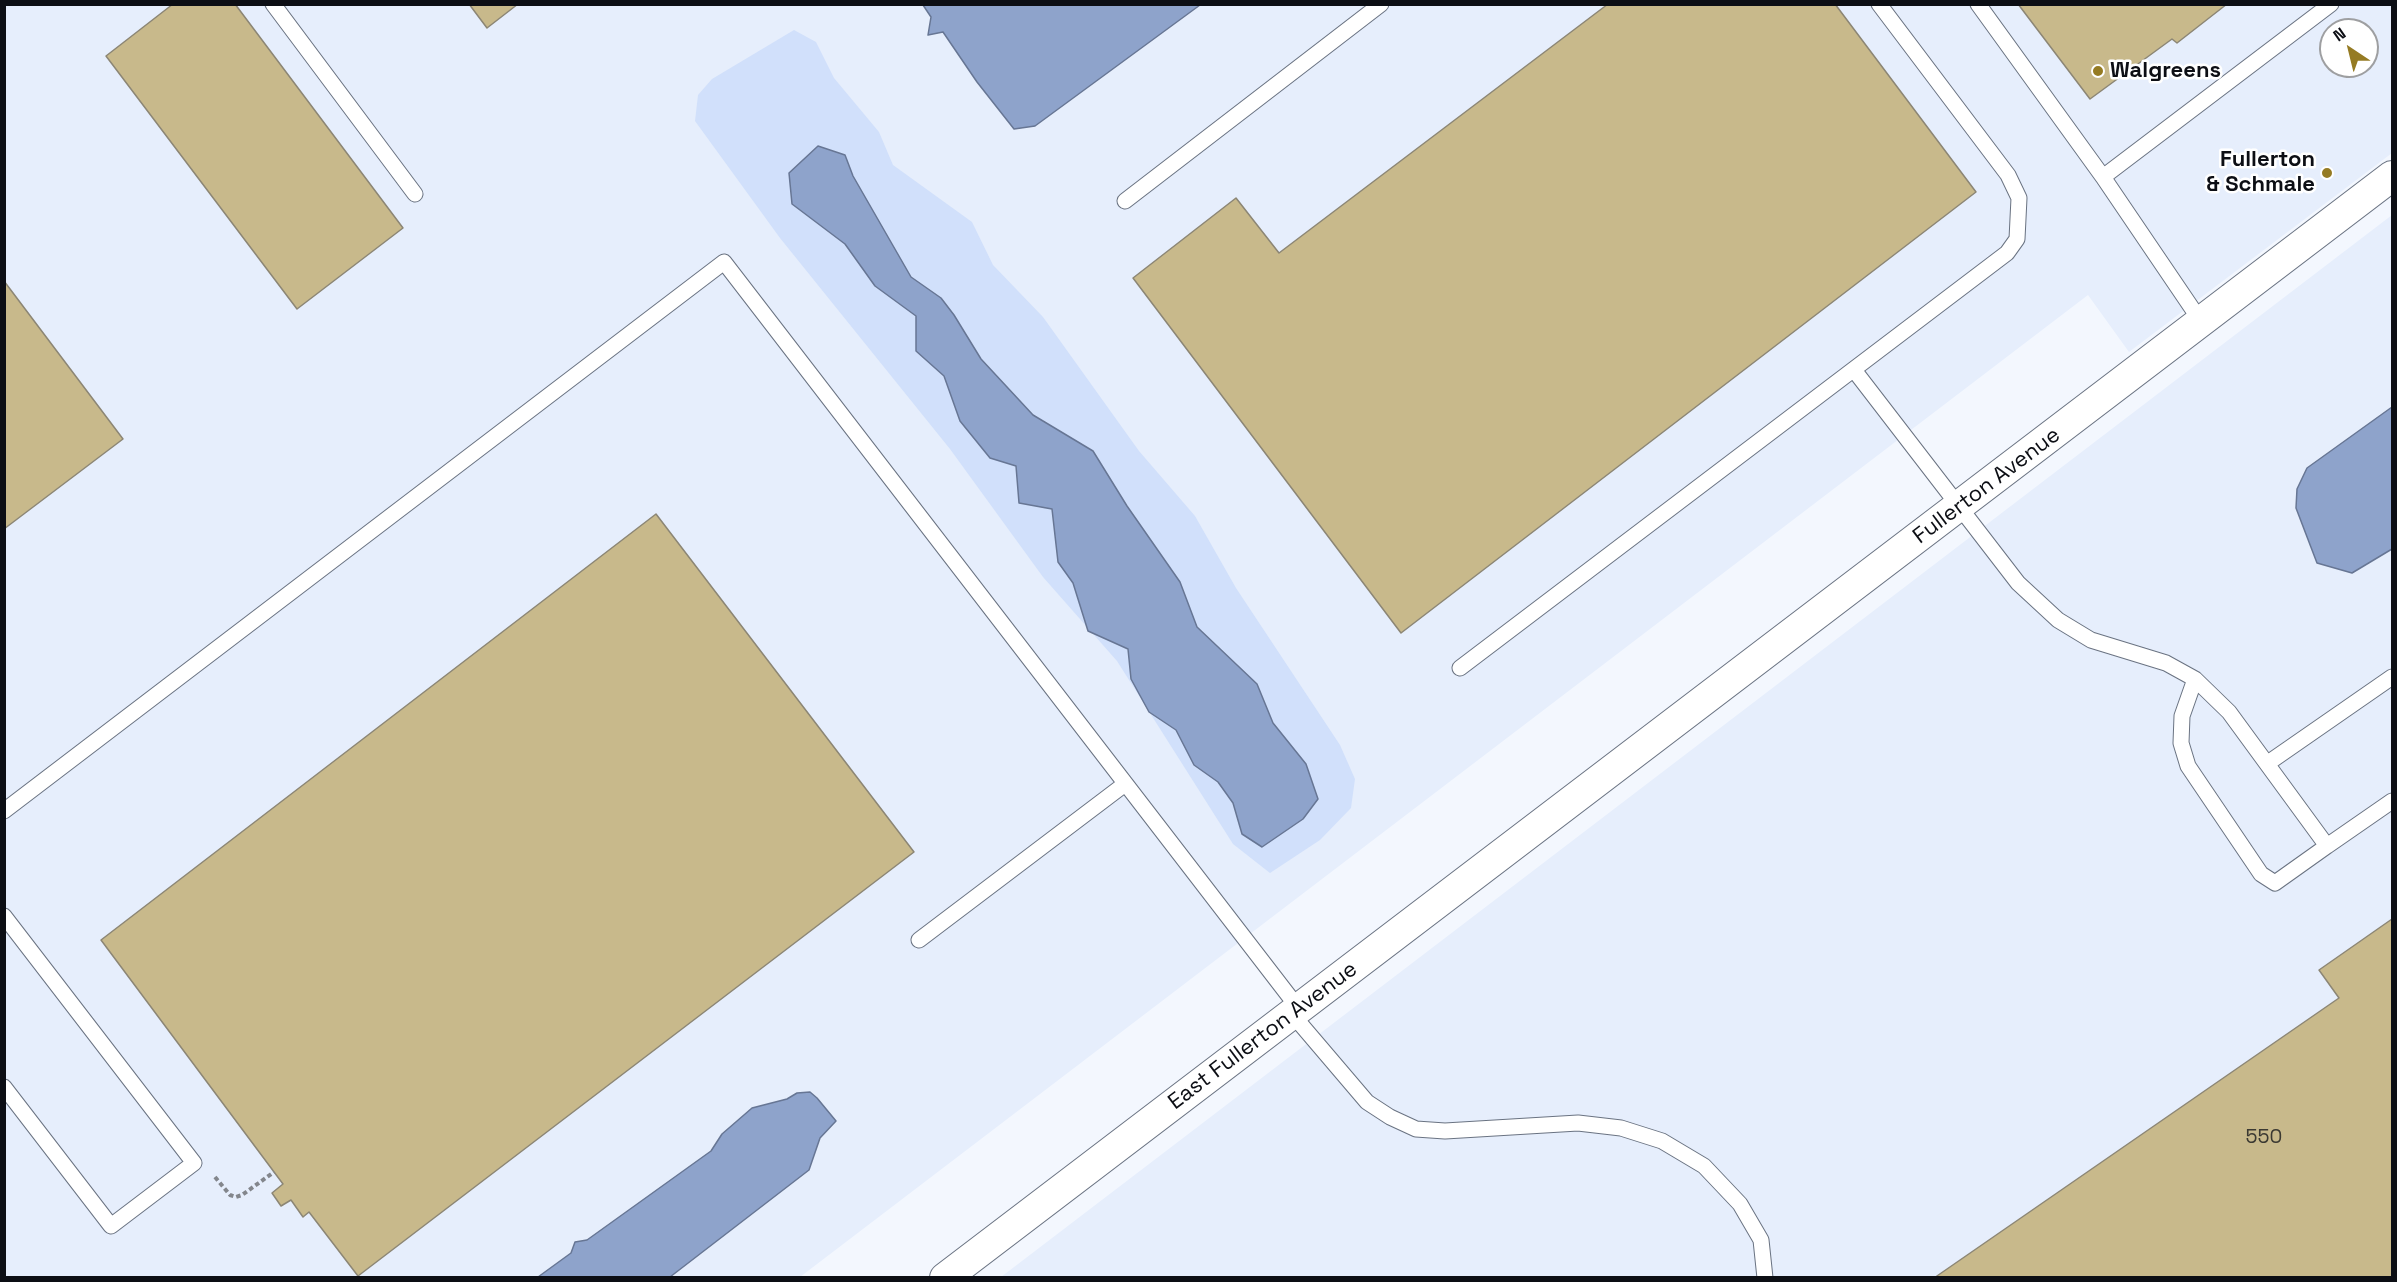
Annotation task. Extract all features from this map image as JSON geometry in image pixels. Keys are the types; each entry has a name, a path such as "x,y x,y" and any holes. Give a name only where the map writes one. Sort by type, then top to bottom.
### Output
{"street":[{"name":"Fullerton Avenue","path":"1581,794 2392,176"},
{"name":"East Fullerton Avenue","path":"945,1278 1581,794"}],"lane":[{"path":"273,4 415,194"},
{"path":"1125,201 1381,4"},
{"path":"1460,668 2007,253 2017,239 2019,198 2008,175 1879,4"},
{"path":"1978,4 2103,177 2202,323"},
{"path":"2103,177 2331,4"},
{"path":"4,811 724,262 1125,783 1295,1011 1367,1102 1390,1117 1416,1129 1445,1131 1578,1123 1621,1128 1662,1141 1704,1166 1740,1204 1761,1240 1765,1278"},
{"path":"1854,370 2018,583 2058,620 2091,640 2166,663 2195,679 2229,712 2326,846"},
{"path":"2268,763 2392,677"},
{"path":"2195,679 2182,716 2181,743 2188,766 2261,874 2275,883 2392,801"},
{"path":"919,940 1125,783"},
{"path":"4,916 194,1163 111,1226 4,1087"}],"path":[{"path":"194,1163 213,1175 230,1195 236,1197 274,1172"}],"shaded area":[{"path":"5,5 2392,5 2392,153 2129,352 2088,295 800,1277 5,1278"},
{"path":"923,5 1200,5 1035,126 1014,129 977,82 943,32 928,35 931,17"},
{"path":"794,30 816,42 834,78 879,132 893,165 972,222 993,265 1043,317 1139,451 1195,516 1236,588 1340,745 1355,779 1351,808 1320,840 1270,873 1233,844 1117,661 1043,577 950,449 780,238 695,121 698,95 712,79"},
{"path":"818,146 845,155 853,176 911,277 941,298 981,359 1033,415 1093,451 1127,506 1180,582 1197,627 1257,684 1273,723 1306,764 1318,799 1303,819 1262,847 1242,834 1233,803 1218,782 1194,765 1176,730 1149,712 1131,679 1128,649 1088,631 1073,583 1058,562 1052,509 1019,503 1016,466 990,458 960,421 944,376 916,351 916,316 875,286 845,244 792,204 789,173"},
{"path":"2392,215 2392,1277 1001,1277"},
{"path":"2392,407 2392,549 2352,573 2317,563 2296,508 2297,489 2307,468"},
{"path":"810,1092 836,1121 820,1138 809,1170 670,1277 538,1277 571,1253 575,1242 587,1240 711,1151 722,1134 752,1108 787,1099 797,1093"}],"building":[{"path":"173,4 235,4 403,228 297,309 106,56"},
{"path":"469,4 518,4 487,28"},
{"path":"1608,4 1835,4 1976,192 1401,633 1133,278 1236,198 1279,253"},
{"name":"Walgreens","path":"2018,4 2227,4 2177,43 2172,39 2090,99"},
{"path":"4,281 123,439 4,529"},
{"path":"656,514 914,852 358,1276 309,1212 303,1217 291,1200 281,1206 272,1193 283,1184 101,940"},
{"path":"2392,919 2392,1278 1934,1278 2339,998 2319,970"}],"place":[{"name":"Walgreens","path":"2098,71"},
{"name":"Fullerton & Schmale","path":"2327,173"}]}
